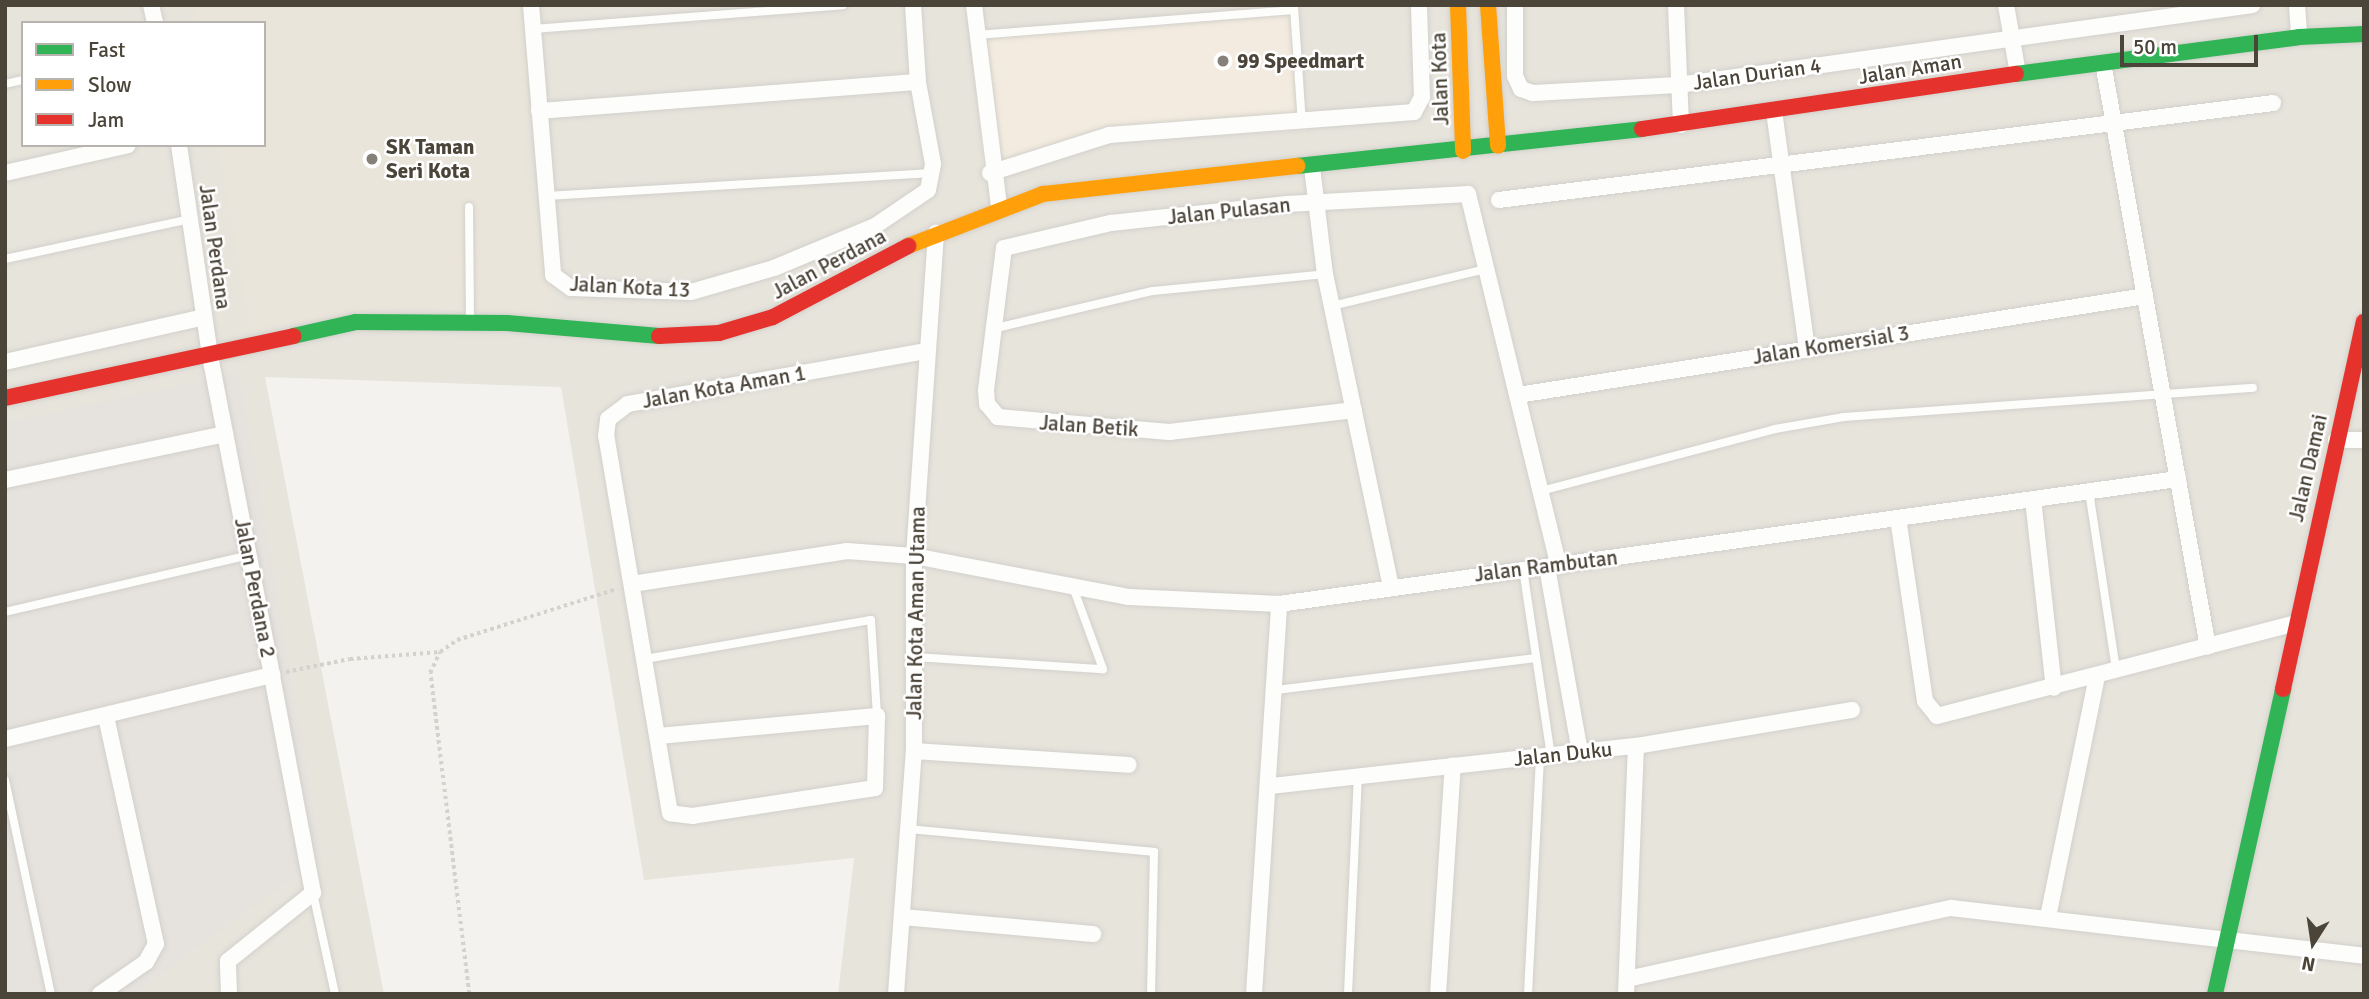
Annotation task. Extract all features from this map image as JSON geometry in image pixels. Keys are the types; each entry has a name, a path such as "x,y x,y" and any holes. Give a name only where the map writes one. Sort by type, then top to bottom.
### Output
{"street":[{"path":"531,5 546,196"},
{"path":"913,5 918,82 932,173"},
{"path":"974,5 990,173 999,206"},
{"path":"990,173 1109,135 1407,114 1419,108 1419,5"},
{"name":"Jalan Kota","path":"1458,5 1463,151"},
{"path":"1488,5 1498,146"},
{"name":"Jalan Durian 4","path":"1515,5 1515,76 1527,92 1678,85 2012,37 2158,11 2252,5"},
{"path":"1676,5 1681,125"},
{"path":"2006,5 2018,74"},
{"path":"2297,5 2299,37"},
{"name":"Jalan Aman","path":"1463,151 1681,125 2018,74 2299,37 2364,34"},
{"path":"2103,63 2208,647"},
{"path":"540,111 918,82"},
{"path":"1499,200 2273,103"},
{"path":"1774,111 1807,349"},
{"path":"5,173 119,147"},
{"name":"Jalan Perdana","path":"178,147 210,355"},
{"name":"Jalan Perdana","path":"5,398 356,322 470,321 651,336 719,333 773,317 936,233 999,206 1097,186 1463,151"},
{"path":"1312,167 1325,274 1391,586"},
{"name":"Jalan Kota 13","path":"546,196 552,268 557,282 571,288 709,289 875,226 911,206 928,190 932,173"},
{"name":"Jalan Pulasan","path":"1004,248 1111,223 1457,191 1472,198 1489,268"},
{"name":"Jalan Kota Aman Utama","path":"896,994 914,751 914,556 936,233"},
{"name":"Jalan Betik","path":"1004,248 986,396 991,412 1006,419 1170,432 1354,410"},
{"path":"1489,268 1541,491 1580,752"},
{"name":"Jalan Komersial 3","path":"1518,395 2145,296"},
{"path":"5,362 204,317"},
{"name":"Jalan Damai","path":"2215,994 2229,942 2293,624 2360,350 2364,322"},
{"name":"Jalan Kota Aman 1","path":"632,584 606,436 613,412 628,404 927,351"},
{"name":"Jalan Perdana 2","path":"5,739 272,675 210,355"},
{"path":"5,480 225,434"},
{"path":"2336,440 2364,440"},
{"name":"Jalan Rambutan","path":"632,584 833,552 914,556 1156,600 1279,604 1391,586 2178,480"},
{"path":"2033,499 2054,688"},
{"path":"1898,518 1925,701 1945,718 2054,688 2095,688"},
{"path":"632,584 670,813 692,816 873,791 877,716 658,736"},
{"path":"1254,994 1272,786 1279,604"},
{"path":"2048,917 2095,688 2116,669 2293,624"},
{"path":"229,994 228,961 313,893 272,675"},
{"name":"Jalan Duku","path":"1272,786 1636,746 1852,710"},
{"path":"100,994 146,962 156,944 106,716"},
{"path":"1636,746 1626,986 1951,908 2048,917 2229,942 2364,956"},
{"path":"914,751 1129,765"},
{"path":"1438,994 1453,765"},
{"path":"902,917 1093,934"}],"lane":[{"path":"533,29 843,5"},
{"path":"977,35 1294,8 1302,123"},
{"path":"546,196 932,173"},
{"path":"469,207 470,321"},
{"path":"5,260 190,219"},
{"path":"1332,306 1489,268"},
{"path":"996,328 1153,291 1325,274"},
{"path":"1541,491 1775,429 1844,416 2253,388"},
{"path":"2089,491 2116,669"},
{"path":"5,612 248,555"},
{"path":"1523,569 1536,658 1545,757 1528,994"},
{"path":"915,657 1103,669 1073,587"},
{"path":"645,659 871,620 877,716"},
{"path":"1276,690 1536,658"},
{"path":"1348,994 1359,776"},
{"path":"5,780 51,994"},
{"path":"908,829 1154,852 1151,994"},
{"path":"313,893 335,994"}],"path":[{"path":"469,994 430,695 430,673 440,652 457,640 632,584"},
{"path":"272,675 350,659 440,652"}],"shaded area":[{"path":"5,5 2364,5 2364,994 838,994 854,858 644,880 561,387 265,377 384,994 5,994"},
{"name":"SK Taman Seri Kota","path":"194,5 533,5 524,173 545,237 554,315 381,307 251,331 218,147 266,147 266,21 197,21"},
{"path":"1298,6 1307,130 1109,142 985,182 970,32"},
{"path":"239,373 322,857 133,994 5,994 5,423"}],"traffic: fast":[{"path":"2016,74 2299,37 2364,34"},
{"path":"1297,166 1642,129"},
{"path":"293,336 356,322 507,323 659,336"},
{"path":"2215,994 2283,689"}],"traffic: slow":[{"path":"1458,5 1463,151"},
{"path":"1488,5 1498,146"},
{"path":"908,246 1043,194 1297,166"}],"traffic: jam":[{"path":"1642,129 2016,74"},
{"path":"659,336 719,333 773,317 908,246"},
{"path":"2283,689 2364,322"},
{"path":"5,398 293,336"}],"place":[{"name":"99 Speedmart","path":"1223,61"},
{"name":"SK Taman Seri Kota","path":"372,159"}]}
